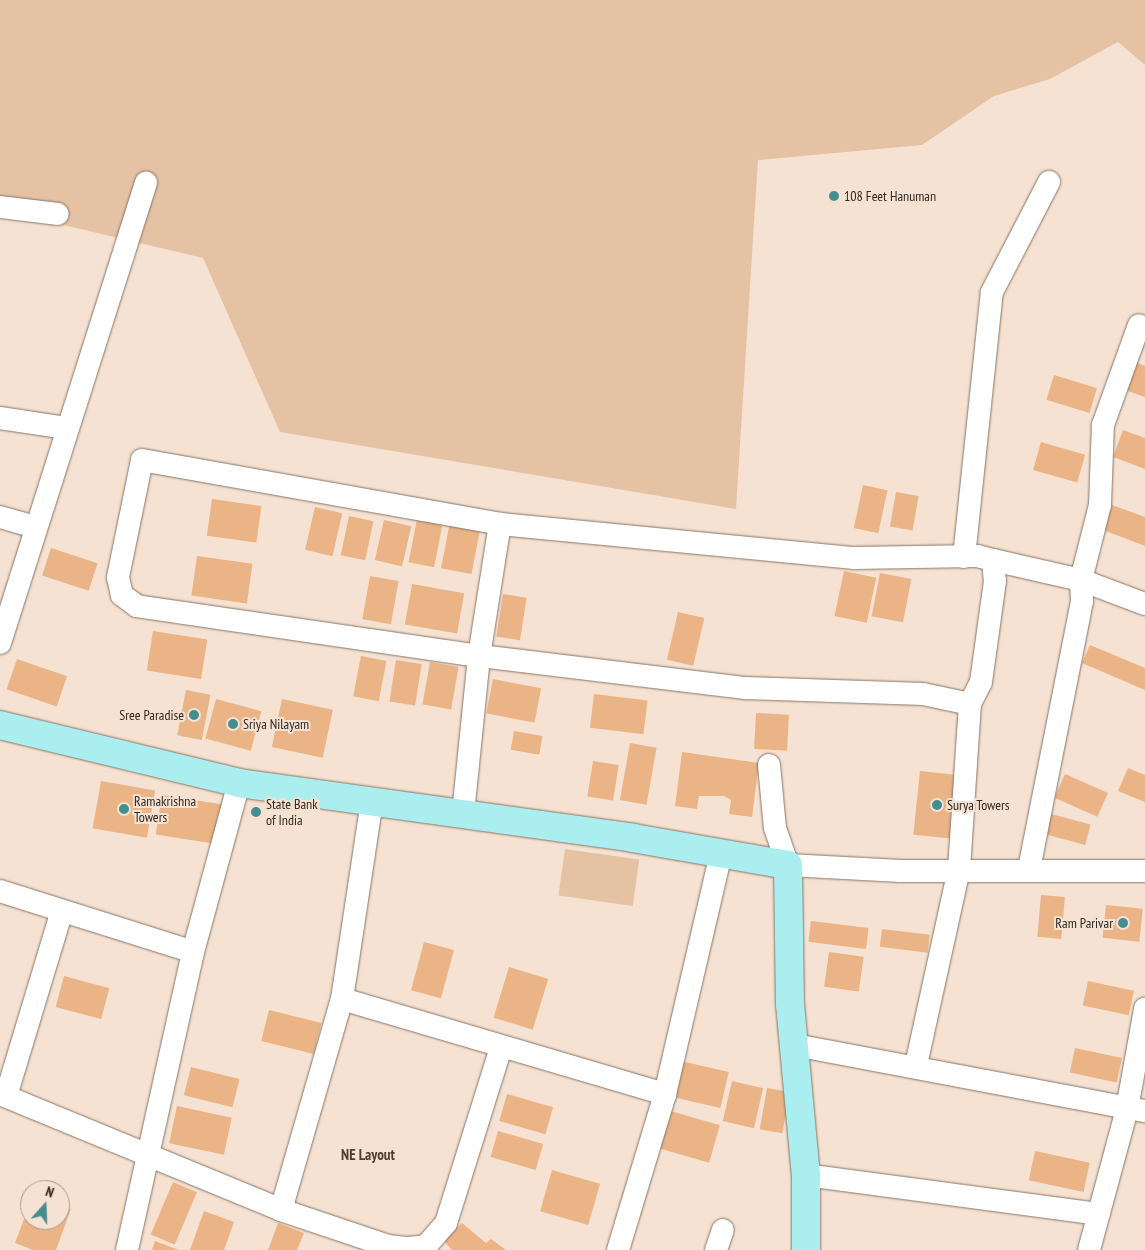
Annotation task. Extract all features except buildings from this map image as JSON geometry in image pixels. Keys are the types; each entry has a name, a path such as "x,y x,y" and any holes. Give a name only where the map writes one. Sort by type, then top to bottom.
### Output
{"main road":[{"path":"0,725 238,783 463,814 788,865 794,1045 806,1175 806,1250"}],"street":[{"path":"0,644 146,182"},
{"path":"964,557 992,292 1049,182"},
{"path":"0,207 58,214"},
{"path":"1029,869 1082,602 1081,580 1100,505 1103,425 1139,325"},
{"path":"0,418 68,428"},
{"path":"970,704 923,694 744,688 479,656 137,606 122,594 118,577 142,460 500,524 854,558 964,557 993,560 1081,580 1145,604"},
{"path":"0,517 36,527"},
{"path":"463,814 479,656 500,524"},
{"path":"916,1066 959,869 970,704 981,682 995,581 993,560"},
{"path":"769,765 775,828 788,865 1145,871"},
{"path":"127,1250 152,1153 193,952 238,783"},
{"path":"281,1210 342,999 372,801"},
{"path":"618,1250 665,1094 721,854"},
{"path":"0,891 193,952"},
{"path":"62,911 3,1095 152,1153 281,1210 388,1246 426,1246 446,1223 501,1047"},
{"path":"342,999 665,1094"},
{"path":"1089,1250 1098,1214 1136,1110 1145,1009"},
{"path":"794,1045 916,1066 1136,1110"},
{"path":"806,1175 1098,1214"}],"shaded area":[{"path":"0,0 1145,0 1145,65 1118,42 1050,79 994,96 922,145 758,160 736,509 280,432 203,258 0,210"},
{"path":"565,849 639,859 633,906 558,896"}],"place":[{"name":"108 Feet Hanuman","path":"834,196"},
{"name":"Sree Paradise","path":"194,715"},
{"name":"Sriya Nilayam","path":"233,724"},
{"name":"Surya Towers","path":"937,805"},
{"name":"Ramakrishna Towers","path":"124,809"},
{"name":"State Bank of India","path":"256,812"},
{"name":"Ram Parivar","path":"1123,923"}],"district":[{"name":"NE Layout","path":"368,1155"}]}
